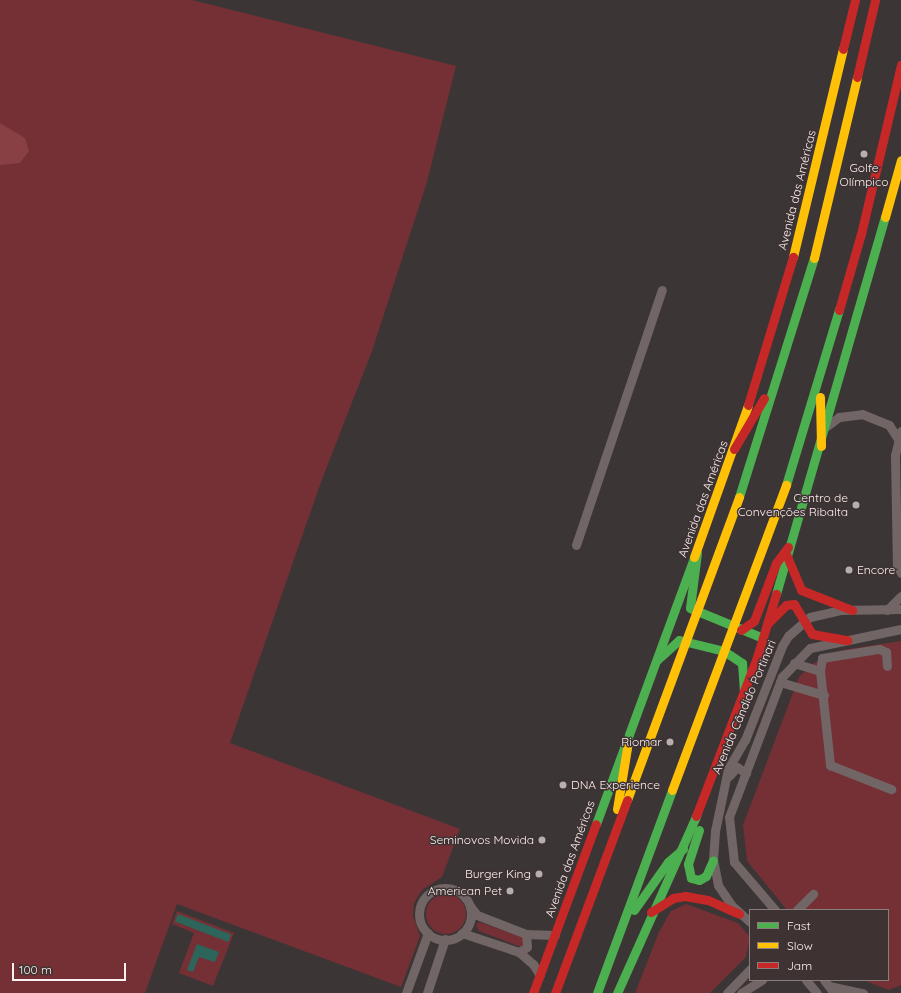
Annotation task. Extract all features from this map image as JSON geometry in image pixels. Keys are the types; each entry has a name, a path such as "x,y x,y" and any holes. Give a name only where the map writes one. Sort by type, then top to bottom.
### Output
{"main road":[{"name":"Avenida das Américas","path":"533,993 628,742 734,449 788,278 855,0"},
{"path":"555,993 697,613 779,376 839,161 875,0"},
{"path":"597,993 724,651 737,629 793,465 876,175 901,65"},
{"path":"617,993 651,912 683,850 744,693 763,638 787,550 827,426 901,160"},
{"path":"821,446 820,397 824,360"},
{"path":"734,449 779,376"},
{"path":"737,629 754,621 776,563 787,550"},
{"path":"787,550 794,578 802,590 852,610"},
{"path":"697,553 689,601 690,608 697,613 763,638"},
{"path":"767,624 791,604 800,608 805,620 818,637 847,640"},
{"path":"657,660 675,641 687,640 724,651 742,663 744,693"},
{"path":"618,827 616,816 628,742"},
{"path":"701,804 700,825 688,864 691,878 699,880 706,876 713,860"},
{"path":"614,949 637,905 668,862 683,850"},
{"path":"651,912 673,898 685,896 708,900 739,914"}],"street":[{"path":"576,545 662,290"},
{"path":"827,426 839,417 862,414 890,425 899,435 897,565 901,574"},
{"path":"887,610 901,594"},
{"path":"805,620 852,610 901,609"},
{"name":"Avenida Cândido Portinari","path":"749,921 739,914 718,884 713,860 722,794 728,769 745,740 773,668 788,636 805,620"},
{"name":"Avenida Cândido Portinari","path":"774,909 734,862 729,817 780,682 794,662 810,648 901,629"},
{"path":"887,666 886,652 879,648 822,658 820,670 824,695 830,765 891,789"},
{"path":"794,662 820,670"},
{"path":"759,736 753,738 752,733 773,668"},
{"path":"780,682 824,695"},
{"path":"722,794 734,768 742,767 746,773"},
{"path":"406,993 428,933 420,910 434,890 458,891 477,915 526,934 555,935"},
{"path":"798,909 813,894"},
{"path":"462,933 470,920 470,906"},
{"path":"428,933 445,939 462,933 519,952 534,964 540,975"},
{"path":"519,952 527,947 526,934"},
{"path":"426,993 445,939"},
{"path":"727,993 749,970"},
{"path":"741,993 760,981"},
{"path":"807,981 817,993"},
{"path":"829,986 862,993"}],"shaded area":[{"path":"0,0 192,0 456,66 427,182 372,351 321,482 230,743 460,829 442,877 422,890 414,903 413,916 420,936 401,987 177,904 145,993 0,993"},
{"path":"0,123 25,138 29,151 20,163 0,165"},
{"path":"901,641 901,985 889,990 866,981 889,981 889,909 786,909 747,861 743,825 799,677 812,664 842,650"},
{"path":"450,894 457,897 463,903 466,914 465,922 457,931 450,934 442,934 435,931 427,922 426,910 429,903 438,895"},
{"path":"686,904 738,923 749,936 746,957 710,993 635,993 659,932 671,911"},
{"path":"177,911 234,933 213,986 179,973 194,933 172,924"},
{"path":"178,914 231,934 228,942 175,921"},
{"path":"479,922 526,940 521,947 479,931 476,925"},
{"path":"197,944 219,952 215,962 199,957 193,972 187,970"}],"traffic: fast":[{"path":"776,594 885,217"},
{"path":"739,497 814,258"},
{"path":"786,485 839,310"},
{"path":"697,553 690,608 763,638"},
{"path":"596,824 694,557"},
{"path":"657,660 679,640 724,651 742,663 744,693"},
{"path":"597,993 672,790"},
{"path":"617,993 696,816"},
{"path":"699,830 688,864 691,878 699,880 706,876 713,860"},
{"path":"634,910 668,862 683,849"}],"traffic: slow":[{"path":"793,257 843,49"},
{"path":"814,258 857,77"},
{"path":"885,217 901,160"},
{"path":"820,397 821,446"},
{"path":"694,557 748,405"},
{"path":"672,790 786,485"},
{"path":"627,800 739,497"},
{"path":"617,809 628,742"}],"traffic: jam":[{"path":"843,49 855,0"},
{"path":"857,77 875,0"},
{"path":"839,310 861,234 901,65"},
{"path":"748,405 793,257"},
{"path":"734,449 764,398"},
{"path":"741,630 754,621 776,563 788,547"},
{"path":"786,554 801,590 852,610"},
{"path":"696,816 757,657 776,594"},
{"path":"768,623 786,605 794,604 812,634 847,640"},
{"path":"555,993 627,800"},
{"path":"533,993 596,824"},
{"path":"651,912 673,898 685,896 708,900 739,914"}],"place":[{"name":"Golfe Olímpico","path":"864,154"},
{"name":"Centro de Convenções Ribalta","path":"856,505"},
{"name":"Encore","path":"849,570"},
{"name":"Riomar","path":"670,742"},
{"name":"DNA Experience","path":"563,785"},
{"name":"Seminovos Movida","path":"542,840"},
{"name":"Burger King","path":"539,874"},
{"name":"American Pet","path":"510,891"}]}
